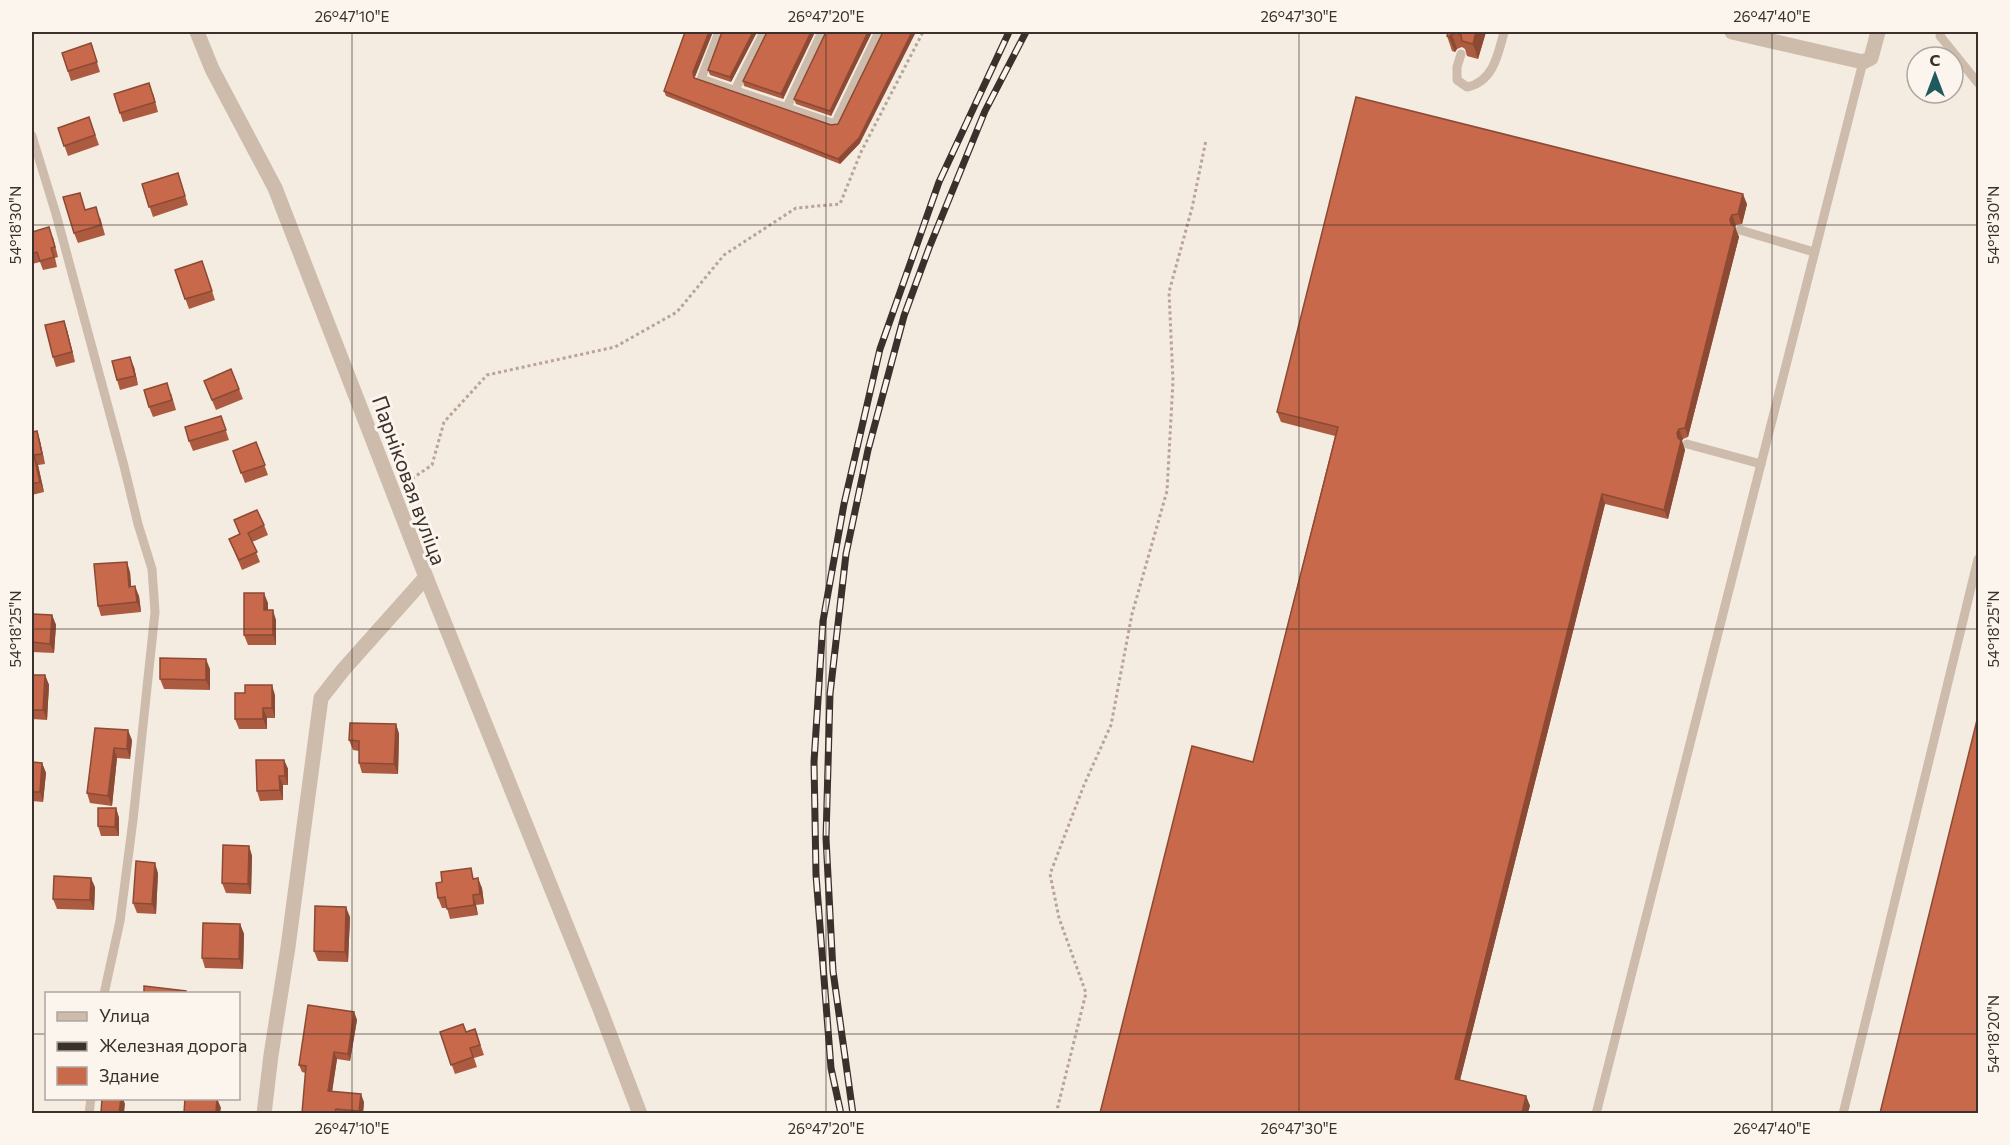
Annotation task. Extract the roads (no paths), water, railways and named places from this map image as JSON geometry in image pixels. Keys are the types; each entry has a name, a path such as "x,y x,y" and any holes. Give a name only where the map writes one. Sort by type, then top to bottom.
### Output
{"street":[{"name":"Парніковая вуліца","path":"197,32 212,69 275,188 426,578 343,670 321,698 264,1113"},
{"path":"1732,32 1863,62 1871,58 1878,32"},
{"path":"426,578 640,1113"}],"lane":[{"path":"719,32 701,79 835,124 879,32"},
{"path":"735,90 764,32"},
{"path":"787,107 822,32"},
{"path":"1461,54 1457,67 1457,81 1467,87 1479,85 1490,71 1499,52 1504,32"},
{"path":"1941,32 1940,36 1978,83"},
{"path":"1596,1113 1863,62"},
{"path":"32,136 56,214 152,569 154,612 133,820 120,921 104,992"},
{"path":"1740,230 1814,252"},
{"path":"1687,444 1761,464"},
{"path":"1843,1113 1978,560"}],"railway":[{"path":"841,1114 831,1068 816,875 814,762 823,621 844,504 880,349 939,182 1009,32"},
{"path":"853,1114 833,971 826,838 830,694 846,554 868,450 904,316 985,111 1026,32"}]}
